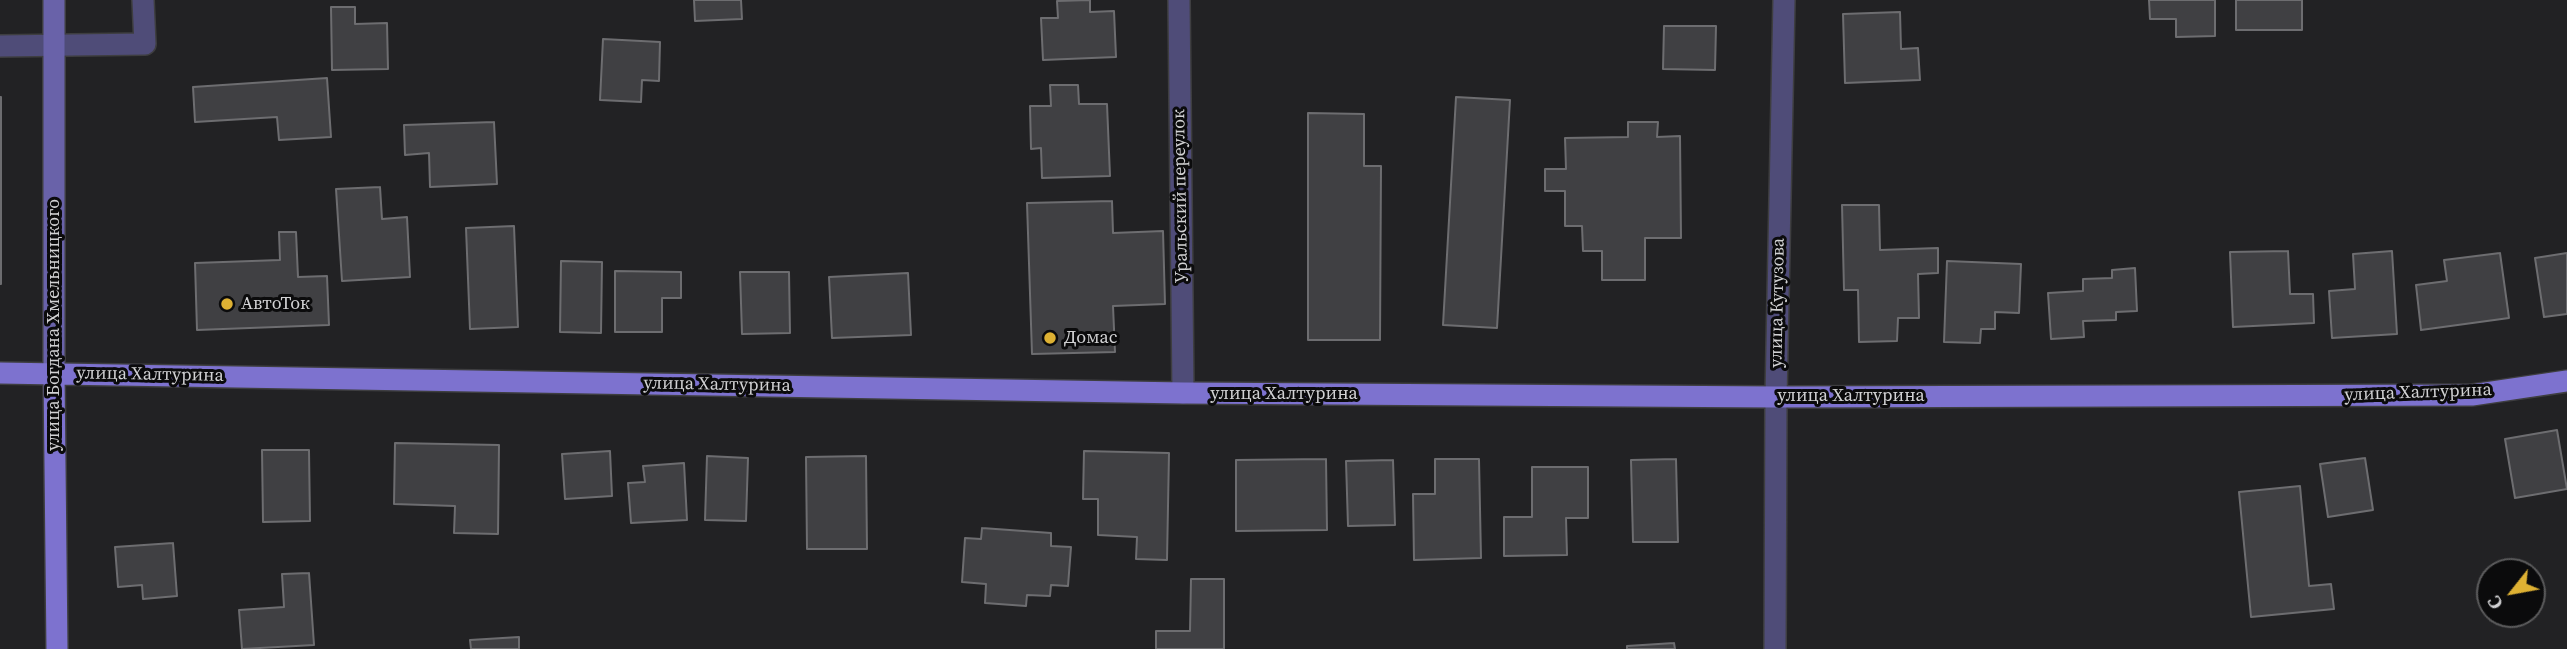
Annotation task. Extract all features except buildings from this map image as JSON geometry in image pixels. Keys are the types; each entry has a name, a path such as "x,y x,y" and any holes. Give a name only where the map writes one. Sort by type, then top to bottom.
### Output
{"main road":[{"name":"улица Халтурина","path":"0,373 1183,393 1776,397 2472,396 2567,381"},
{"name":"улица Богдана Хмельницкого","path":"54,373 57,649"}],"street":[{"name":"улица Богдана Хмельницкого","path":"54,0 54,373"},
{"path":"0,46 145,44 143,0"},
{"name":"Уральский переулок","path":"1179,0 1183,393"},
{"name":"улица Кутузова","path":"1776,649 1776,397 1784,0"}],"place":[{"name":"АвтоТок","path":"227,304"},
{"name":"Домас","path":"1050,338"}]}
